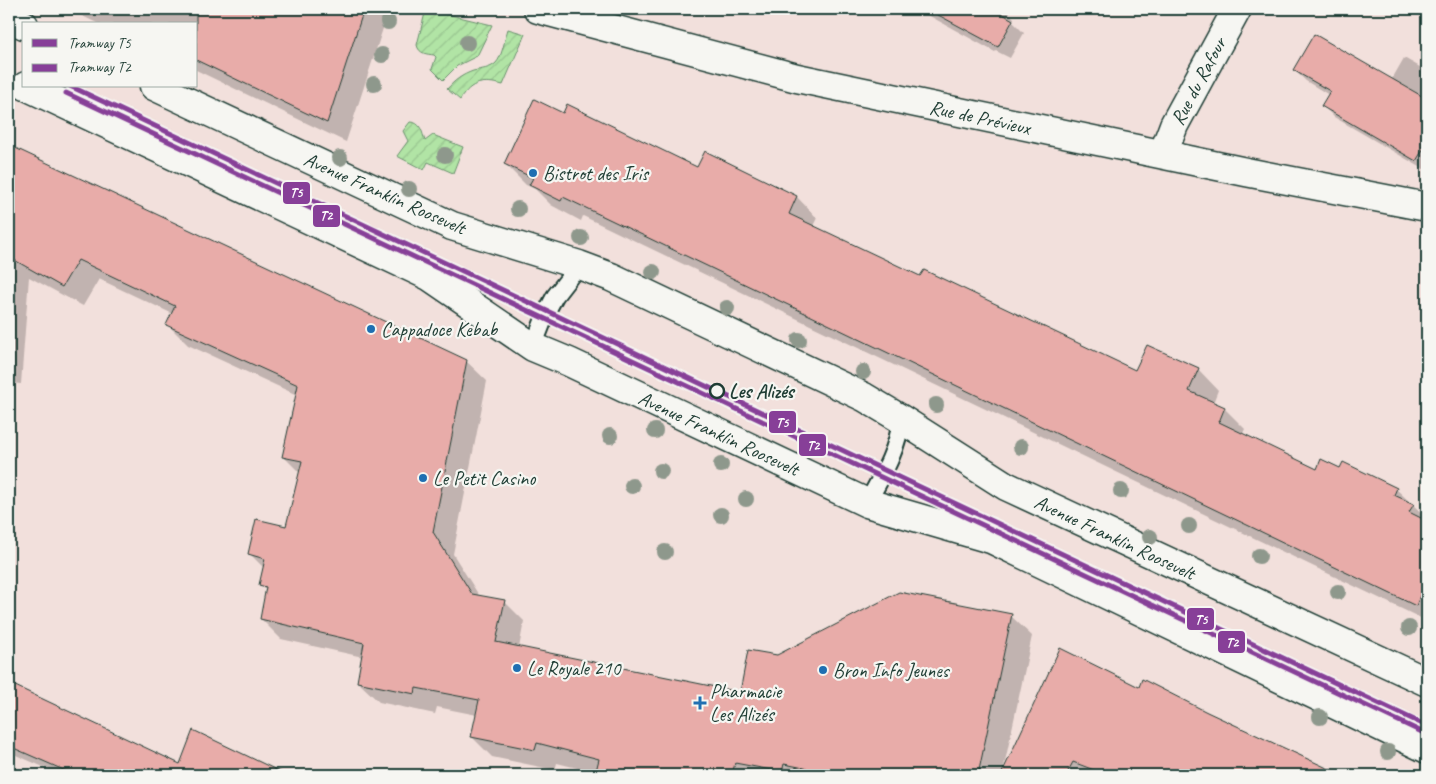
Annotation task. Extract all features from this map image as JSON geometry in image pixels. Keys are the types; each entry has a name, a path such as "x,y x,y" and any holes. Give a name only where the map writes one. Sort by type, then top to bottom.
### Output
{"main road":[{"name":"Rue de Prévieux","path":"538,9 797,78 1246,172 1427,207"},
{"name":"Rue du Rafour","path":"1163,154 1174,125 1237,9"},
{"path":"9,18 22,25"},
{"name":"Avenue Franklin Roosevelt","path":"9,78 22,84"},
{"name":"Avenue Franklin Roosevelt","path":"29,88 429,276 533,347 569,362 867,503 991,539 1427,749"},
{"name":"Avenue Franklin Roosevelt","path":"158,88 452,226 579,265 611,277 864,397 1006,486 1427,682"}],"lane":[{"path":"533,347 555,296 579,265"},
{"path":"867,503 892,454 900,432 901,419"}],"green space":[{"path":"426,9 492,25 477,56 457,66 443,80 432,69 436,57 421,52 417,45"},
{"path":"508,29 525,34 503,85 478,84 469,89 460,100 447,89 465,74 494,65 502,52"},
{"path":"410,122 414,122 419,126 425,141 433,135 463,147 453,173 428,162 424,170 397,156 408,141 403,131"}],"building":[{"path":"196,9 364,9 327,123 198,61 198,22 196,22"},
{"path":"927,9 994,9 1013,20 998,47"},
{"path":"1314,34 1427,99 1427,143 1416,161 1321,106 1330,91 1293,70"},
{"path":"534,99 563,113 567,104 697,167 705,151 797,196 789,214 920,276 924,270 1135,370 1147,345 1199,368 1189,391 1225,407 1219,422 1317,469 1321,459 1340,468 1343,462 1397,488 1394,495 1414,504 1409,512 1427,521 1427,577 1416,606 563,197 561,201 529,185 533,178 504,164"},
{"path":"9,145 467,360 433,532 472,594 505,600 496,642 740,692 748,650 777,655 899,592 1012,614 978,775 840,775 784,764 782,772 735,763 732,775 595,775 599,759 537,743 535,750 471,737 479,700 416,688 415,694 357,682 364,643 260,619 266,587 259,585 265,559 248,554 256,519 286,526 302,461 282,457 298,385 166,325 175,306 78,260 62,287 9,257"},
{"path":"1060,648 1139,687 1142,679 1207,712 1342,775 1107,775 1073,762 1066,775 1001,775"},
{"path":"9,683 180,764 193,730 287,775 75,775 9,746"}],"tram line":[{"name":"T5","path":"74,88 1427,726"},
{"name":"T2","path":"66,93 1424,733"}],"place":[{"name":"Bistrot des Iris","path":"533,173"},
{"name":"Cappadoce Kebab","path":"371,329"},
{"name":"Les Alizés","path":"717,391"},
{"name":"Le Petit Casino","path":"423,478"},
{"name":"Le Royale 210","path":"517,668"},
{"name":"Bron Info Jeunes","path":"823,670"},
{"name":"Pharmacie Les Alizés","path":"700,703"}]}
